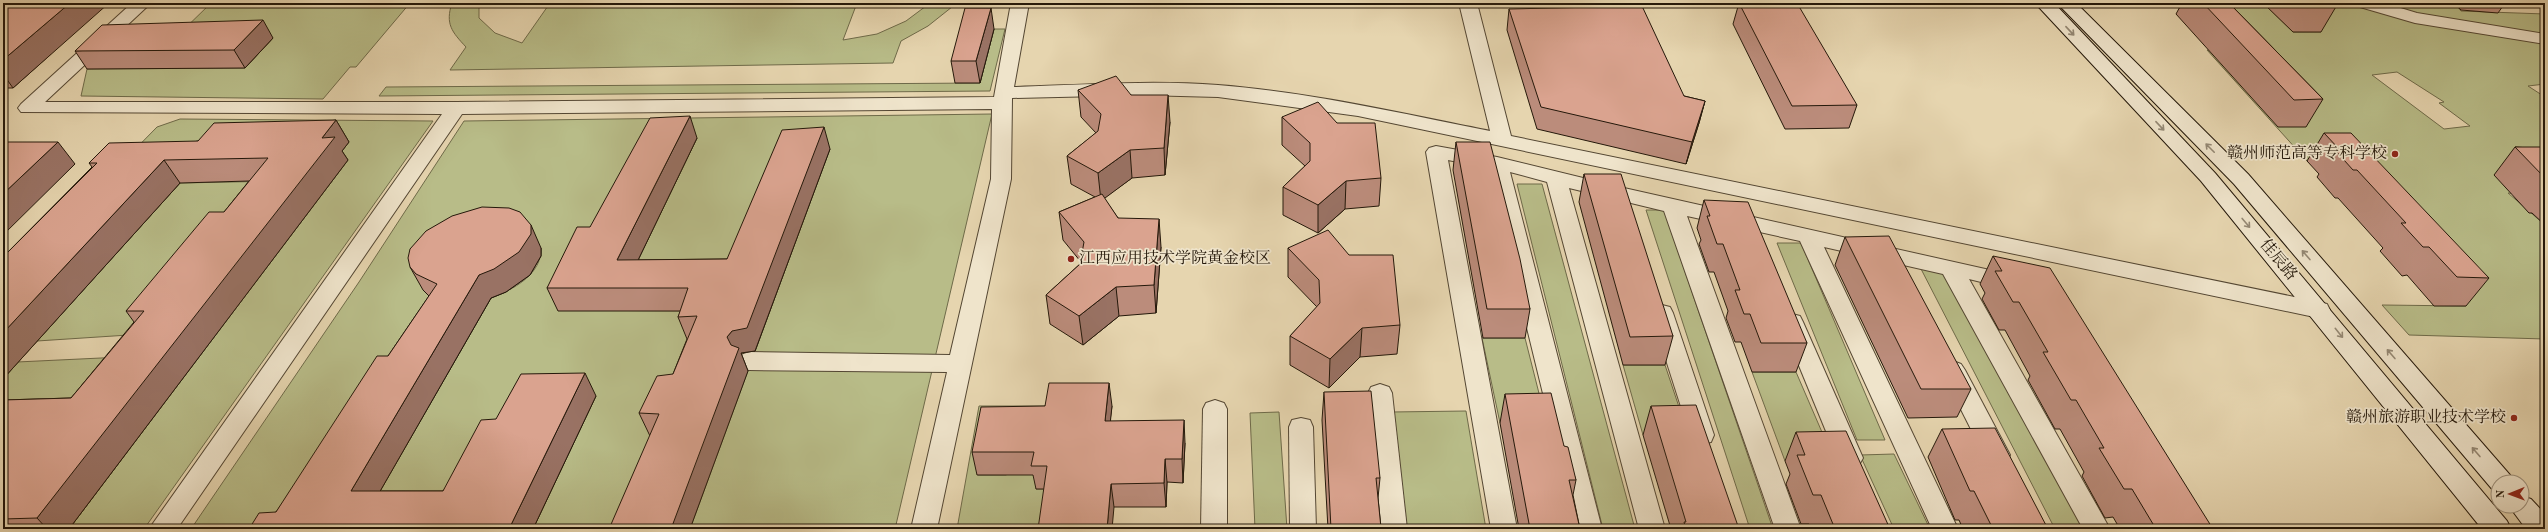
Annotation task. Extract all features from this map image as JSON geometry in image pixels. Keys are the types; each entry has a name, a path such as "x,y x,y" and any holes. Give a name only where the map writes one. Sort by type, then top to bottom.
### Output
{"street":[{"path":"142,3 28,108 456,108 1002,98 1143,89 1218,91 1358,110 2319,310"},
{"path":"924,529 1001,178 1002,98 1020,3"},
{"path":"1468,3 1502,141"},
{"name":"佳辰路","path":"2044,3 2208,177 2498,529"},
{"name":"佳辰路","path":"2066,3 2241,179 2494,474"},
{"path":"2366,3 2415,18 2545,38"},
{"path":"162,529 456,108"},
{"path":"1504,529 1436,152 1497,163 1624,195 1750,224 2034,286"},
{"path":"1497,163 1589,529"},
{"path":"1556,178 1652,529"},
{"path":"1624,195 1632,218"},
{"path":"1673,206 1788,529"},
{"path":"1750,224 1760,246"},
{"path":"1809,237 1945,529"},
{"path":"1895,255 1909,283"},
{"path":"1951,268 2097,529"},
{"path":"1656,294 1708,453"},
{"path":"1784,304 1859,478"},
{"path":"1945,353 2006,473"},
{"path":"749,361 959,364"},
{"path":"1380,393 1394,529"},
{"path":"1214,529 1215,409"},
{"path":"1300,427 1303,529"},
{"path":"2529,514 2542,529"}],"green space":[{"path":"211,3 410,3 356,67 350,67 323,99 81,96 87,69 245,68 273,38 173,40"},
{"path":"452,3 479,3 479,18 495,33 522,43 550,3 857,3 843,40 877,34 906,21 930,3 957,3 928,26 901,41 893,63 450,70 466,47 451,27 449,17"},
{"name":"赣州师范高等专科学校","path":"2190,3 2263,3 2293,32 2321,32 2298,3 2454,3 2461,11 2545,14 2545,84 2528,86 2545,97 2545,197 2508,193 2545,225 2545,339 2409,335 2382,305 2466,306 2334,161 2307,161 2207,50 2233,50","holes":["2397,72 2444,102 2439,103 2470,126 2444,129 2372,75"]},
{"path":"994,29 1005,29 990,91 379,96 386,87 980,83"},
{"path":"992,114 895,529 690,529 829,150 735,282 627,283 697,138 559,310 697,311 630,529 533,529 595,396 474,482 367,514 491,298 508,291 531,274 537,266 541,248 429,296 298,529 191,529 359,282 464,121"},
{"path":"180,119 433,121 144,529 69,529 347,160 229,145 3,284 157,127"},
{"path":"282,181 144,334 37,341 180,183"},
{"path":"1517,184 1542,184 1635,529 1603,529"},
{"path":"1646,210 1664,210 1773,529 1750,529"},
{"path":"1777,243 1801,243 1885,440 1857,440"},
{"path":"1920,267 1944,273 2087,529 2055,529"},
{"path":"1482,338 1525,338 1546,421 1500,423"},
{"path":"143,356 76,440 3,424 3,378 17,362"},
{"path":"1623,365 1665,365 1688,434 1643,435"},
{"path":"1752,372 1796,372 1834,460 1785,461"},
{"path":"979,406 1052,406 978,475 1006,475 1041,454 1036,489 1051,489 1046,529 957,529"},
{"path":"1466,411 1486,529 1405,529 1391,412"},
{"path":"1279,412 1287,529 1255,529 1250,413"},
{"path":"1894,454 1930,529 1894,529 1860,455"}],"building":[{"path":"3,3 70,3 3,60"},
{"path":"1739,3 1797,3 1857,105 1792,106"},
{"path":"2203,3 2229,3 2323,99 2294,100"},
{"path":"2305,3 2334,3 2337,5 2308,6"},
{"path":"1642,6 1684,96 1705,101 1692,142 1541,107 1509,9"},
{"path":"965,8 991,8 976,61 951,61"},
{"path":"263,20 234,50 75,51 102,25"},
{"path":"1116,76 1131,95 1168,95 1164,148 1130,150 1098,173 1067,156 1098,131 1101,114 1078,90"},
{"path":"1318,102 1337,123 1375,123 1381,178 1346,181 1318,205 1283,187 1310,161 1310,143 1282,117"},
{"path":"690,116 617,260 727,259 782,130 824,127 747,328 732,331 727,337 731,345 739,348 671,529 609,529 659,414 639,413 657,376 673,374 697,316 678,317 688,288 547,288 577,227 590,227 650,118"},
{"path":"336,120 322,138 335,137 37,518 3,519 3,400 71,398 144,311 126,311 209,212 224,212 268,158 164,160 3,333 3,257 97,163 89,163 109,143 198,141 214,123"},
{"path":"2324,133 2351,133 2489,278 2457,277 2429,247 2423,247 2401,223 2406,223 2357,170 2353,170 2335,150 2340,150"},
{"path":"3,142 58,142 3,194"},
{"path":"1456,142 1490,142 1520,259 1530,309 1487,309"},
{"path":"2515,147 2543,147 2545,149 2545,178"},
{"path":"1584,174 1621,174 1673,336 1630,337"},
{"path":"1102,194 1118,218 1159,219 1154,285 1116,287 1079,316 1046,295 1080,264 1084,242 1059,212"},
{"path":"1704,200 1748,202 1807,343 1761,343 1750,314 1744,314 1735,290 1740,290 1723,244 1717,244 1707,216 1710,216"},
{"path":"482,207 509,208 520,212 531,225 531,234 519,252 494,269 479,275 351,491 443,491 481,420 496,419 521,374 585,373 509,529 249,529 259,513 276,512 377,356 388,356 437,284 416,274 410,267 408,258 410,249 426,231 452,216"},
{"path":"1328,230 1349,255 1393,255 1400,325 1362,328 1330,359 1290,336 1320,303 1319,280 1288,248"},
{"path":"1889,236 1971,389 1921,389 1845,237"},
{"path":"1993,256 2050,268 2213,529 2156,529 2132,489 2124,489 2099,448 2104,448 2076,400 2071,400 2043,352 2048,352 2019,302 2013,302 1995,271 2002,271"},
{"path":"1049,383 1109,383 1105,421 1184,420 1182,459 1165,459 1164,483 1111,484 1107,529 1038,529 1047,466 1031,466 1034,452 972,452 981,407 1045,406"},
{"path":"1371,391 1380,478 1376,478 1381,528 1390,529 1331,529 1324,392"},
{"path":"1551,393 1564,446 1568,447 1576,480 1569,480 1580,529 1530,529 1505,394"},
{"path":"1696,405 1739,529 1686,529 1684,522 1686,522 1651,406"},
{"path":"1995,428 2048,529 1993,529 1974,491 1970,491 1942,429"},
{"path":"1846,431 1890,529 1835,529 1821,495 1813,495 1797,455 1805,455 1796,432"}],"place":[{"name":"赣州师范高等专科学校","path":"2395,154"},
{"name":"江西应用技术学院黄金校区","path":"1071,259"},
{"name":"赣州旅游职业技术学校","path":"2514,418"}]}
